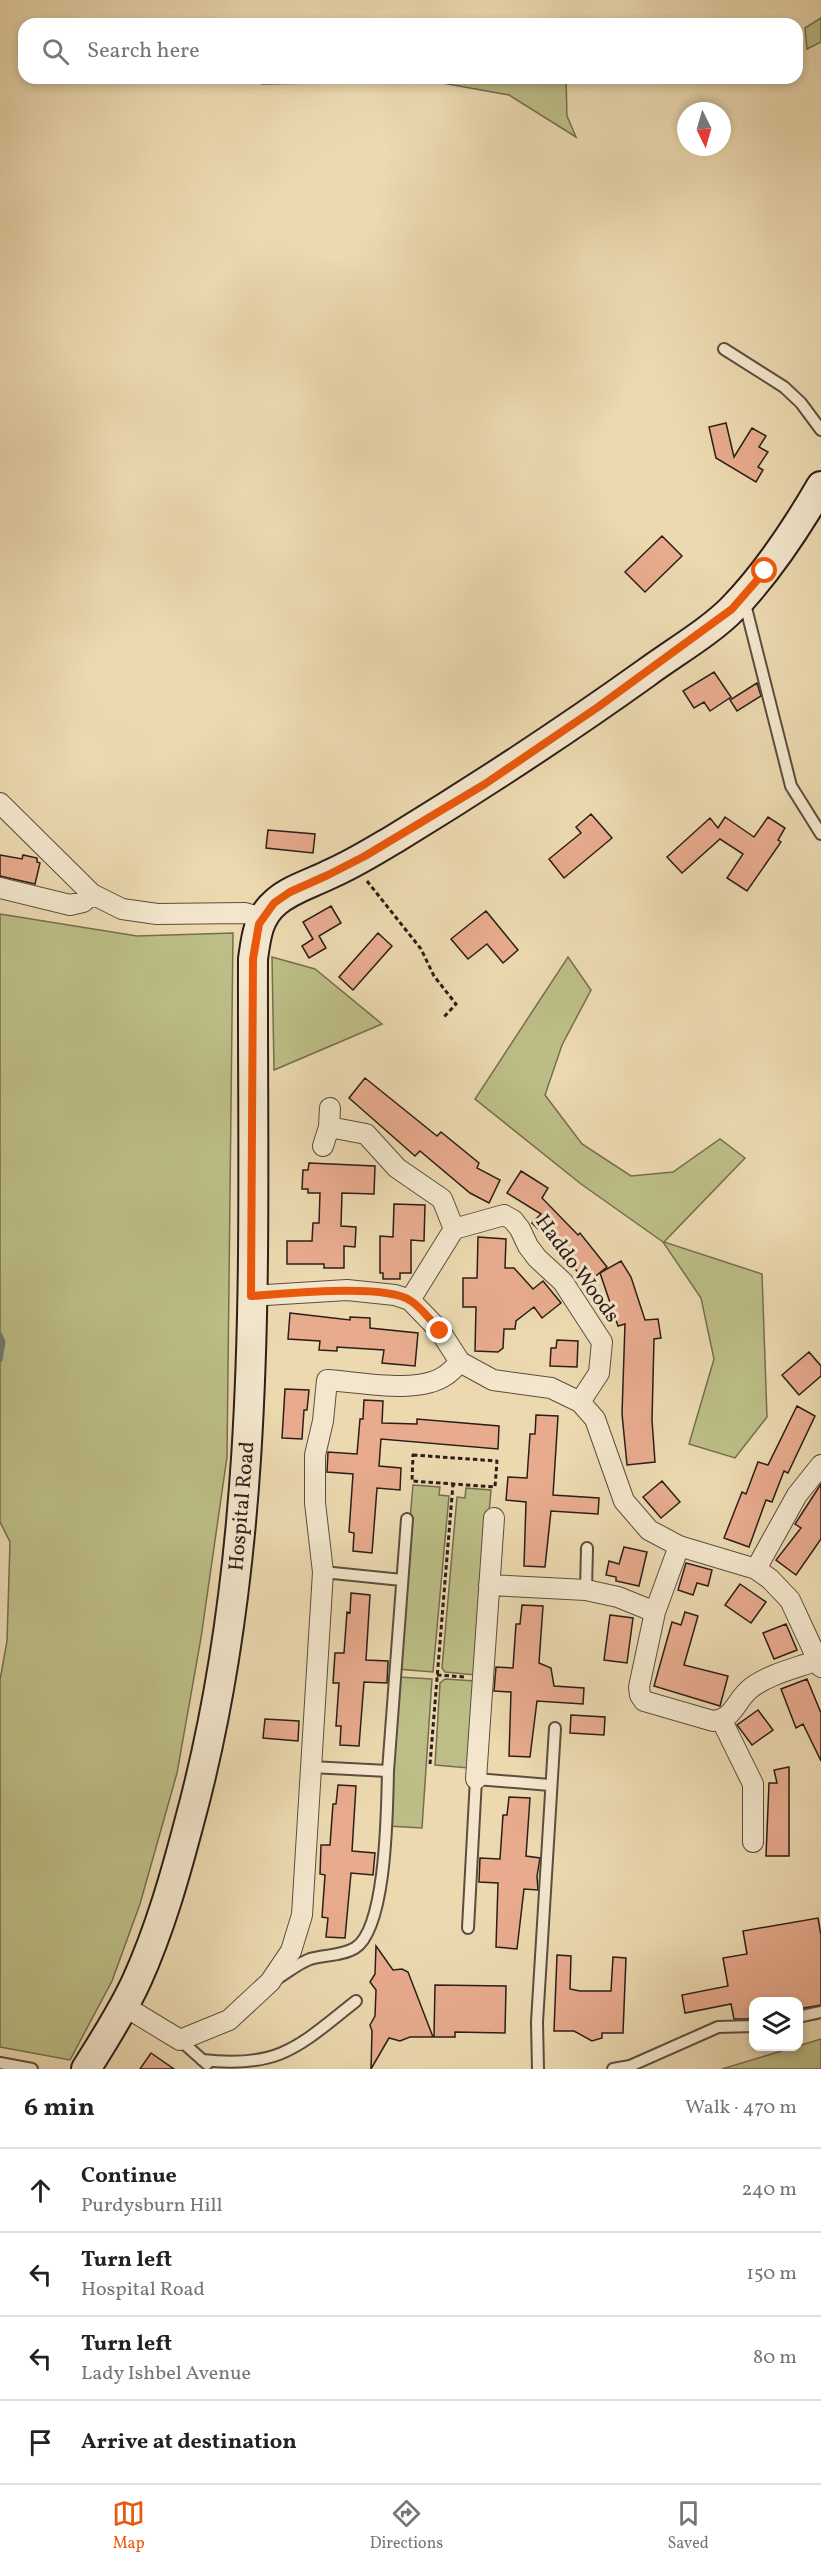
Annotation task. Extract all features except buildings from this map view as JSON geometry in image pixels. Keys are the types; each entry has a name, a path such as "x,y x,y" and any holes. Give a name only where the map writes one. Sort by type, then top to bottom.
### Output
{"main road":[{"path":"262,918 274,903 290,892 354,862 485,784 598,707 732,609 765,571 817,501"},
{"name":"Hospital Road","path":"86,2069 124,2006 156,1935 169,1897 213,1724 232,1612 250,1380 253,959 256,932 262,918"}],"street":[{"path":"0,803 92,894 122,909 148,913 245,913 262,918"},
{"path":"0,888 70,905 83,902 92,894"},
{"path":"328,1127 366,1134 397,1168 441,1199 454,1229 410,1300"},
{"name":"Haddo Woods","path":"454,1229 504,1215 513,1220 520,1229 537,1258 563,1282 602,1342 599,1373 580,1402"},
{"path":"251,1296 347,1290 395,1294 410,1300 440,1331 460,1362 493,1380 551,1388 580,1402 595,1419 624,1501 649,1530 679,1546 756,1569 778,1586 790,1600 819,1663 762,1681 749,1689 733,1712 722,1721 713,1721 644,1701 639,1687 655,1612 679,1546"},
{"path":"124,2006 180,2040 229,2020 270,1982 291,1951 302,1915 323,1572 314,1485 315,1455 323,1421 327,1380 401,1386 426,1384 446,1376 460,1362"},
{"path":"756,1569 797,1495 821,1465"},
{"path":"476,1779 494,1518"},
{"path":"489,1585 586,1590 618,1597 655,1612"},
{"path":"722,1721 753,1784 753,1842"}],"lane":[{"path":"724,349 784,387 801,403 821,430"},
{"path":"743,596 791,786 821,834"},
{"path":"270,1982 308,1960 355,1948 364,1938 373,1917 385,1860 388,1771 407,1519"},
{"path":"586,1590 587,1548"},
{"path":"323,1572 402,1580"},
{"path":"538,2069 537,2022 555,1728"},
{"path":"311,1767 388,1771"},
{"path":"468,1928 476,1779 550,1785"},
{"path":"202,2060 228,2065 248,2065 270,2061 290,2052 356,2001"},
{"path":"803,2016 821,2012"},
{"path":"613,2069 630,2066 718,2027 749,2026"},
{"path":"180,2040 213,2069"},
{"path":"0,2063 32,2069"}],"path":[{"path":"354,862 378,898 421,949 434,976 456,1004 443,1018"},
{"path":"413,1455 497,1461 495,1487 453,1484 412,1481 413,1455"},
{"path":"430,1764 453,1484"},
{"path":"437,1676 483,1678"}],"green space":[{"path":"821,18 821,42 807,49 805,28"},
{"path":"448,84 566,84 567,116 576,137 509,95"},
{"path":"0,914 137,936 233,933 227,1457 201,1638 177,1773 140,1904 112,1981 70,2060 0,2047 0,1680 7,1641 10,1542 0,1522"},
{"path":"272,957 315,969 382,1024 274,1070"},
{"path":"568,957 591,990 562,1045 545,1095 582,1144 631,1176 673,1172 720,1139 745,1158 664,1242 762,1274 767,1417 735,1458 689,1444 714,1359 701,1298 663,1242 581,1184 475,1099"},
{"path":"413,1485 440,1487 439,1495 449,1496 433,1672 397,1669"},
{"path":"466,1488 491,1490 475,1675 445,1672 442,1668 457,1497 465,1498"},
{"path":"398,1677 432,1679 422,1828 388,1826"},
{"path":"445,1679 475,1681 469,1768 435,1765 440,1683"},
{"path":"821,2039 821,2069 722,2069 781,2051 803,2051 803,2044"}],"waterway":[{"path":"0,1335 3,1342 0,1360"}],"route":[{"path":"440,1331 410,1300 395,1294 347,1290 251,1296 253,959 256,932 262,918 274,903 290,892 365,856 485,784 598,707 732,609 765,571"}]}
